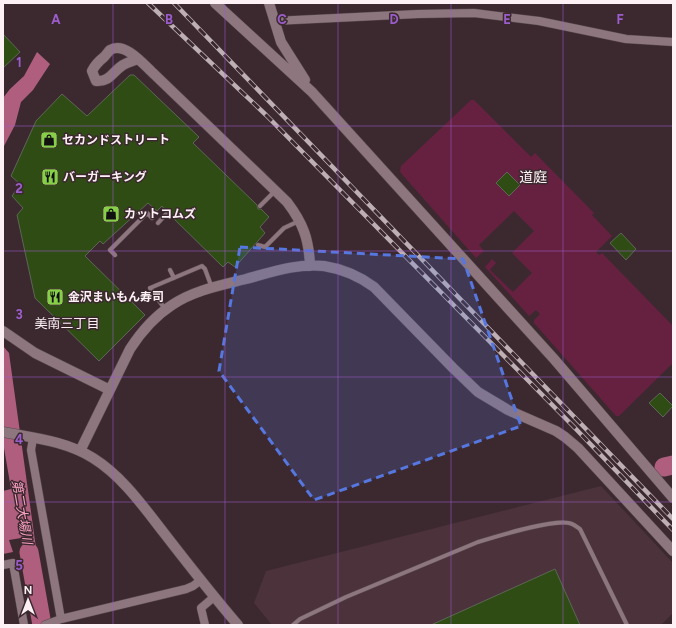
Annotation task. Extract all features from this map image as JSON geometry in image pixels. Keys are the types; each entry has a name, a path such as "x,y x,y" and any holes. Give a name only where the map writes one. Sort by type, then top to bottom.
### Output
{"street":[{"path":"215,3 312,92 554,360 673,498"},
{"path":"269,3 281,42 312,92"},
{"path":"274,21 418,14 474,14 539,21 626,39 673,42"},
{"path":"138,60 287,202 299,221 307,240 310,266"},
{"path":"80,451 138,337 154,319 166,309 181,300 212,288 280,270 301,266 338,268 364,280 378,291 478,392 508,410 556,431 565,437 578,448 673,551"},
{"path":"3,331 35,353 110,390"},
{"path":"3,432 56,442 80,451 104,466 120,479 238,625"},
{"path":"30,437 61,619"},
{"path":"3,565 13,563 24,625"},
{"path":"48,624 61,619 186,589 201,580"},
{"path":"204,625 202,608 214,597"}],"lane":[{"path":"260,206 275,191"},
{"path":"115,255 110,250 147,213 152,218"},
{"path":"158,223 167,213"},
{"path":"258,245 265,247 284,228 299,221"},
{"path":"166,309 150,288 202,266 206,269 212,288"},
{"path":"170,270 174,278"},
{"path":"293,625 300,619 346,597 478,542 500,535 558,522 572,523 580,529 628,625"}],"highlighted area":[{"path":"240,247 463,259 521,426 314,500 219,371"}],"shaded area":[{"path":"471,100 474,100 531,157 535,153 594,213 592,215 612,236 596,252 599,255 602,253 673,326 673,363 619,416 616,416 534,323 534,320 540,314 536,310 529,316 485,267 492,259 496,263 490,270 513,292 532,273 512,253 534,231 514,211 479,245 484,251 476,258 400,172 401,166"},
{"path":"601,486 673,563 673,613 661,625 272,625 254,603 266,571"}],"water":[{"path":"37,52 50,64 33,90 21,102 15,125 3,148 3,98 24,76"},
{"path":"3,346 9,353 40,577 29,579 21,538 9,540 13,552 3,554 3,491 11,489 3,442"}],"building":[{"path":"3,34 20,52 3,68"},
{"path":"130,75 134,75 199,137 193,143 257,205 258,209 261,209 269,217 260,227 265,233 235,267 228,262 223,267 170,215 169,210 165,210 162,206 157,211 148,203 103,244 100,241 85,256 145,315 99,361 35,298 17,215 23,208 12,196 20,184 11,176 36,121 62,94 87,116"},
{"path":"507,172 520,185 509,196 496,183"},
{"path":"621,233 636,249 626,260 610,243"},
{"path":"660,393 673,406 663,417 649,403"},
{"path":"555,569 580,625 431,625"}],"waterway":[{"path":"664,467 673,465"},
{"name":"第二大場川","path":"29,552 42,625"}],"railway":[{"path":"148,3 266,115 574,427 673,530"},
{"path":"174,3 673,519"}],"place":[{"name":"セカンドストリート","path":"49,140"},
{"name":"バーガーキング","path":"50,177"},
{"name":"カットコムズ","path":"111,214"},
{"name":"金沢まいもん寿司","path":"55,297"}],"district":[{"name":"道庭","path":"533,177"},
{"name":"美南三丁目","path":"67,323"}]}
